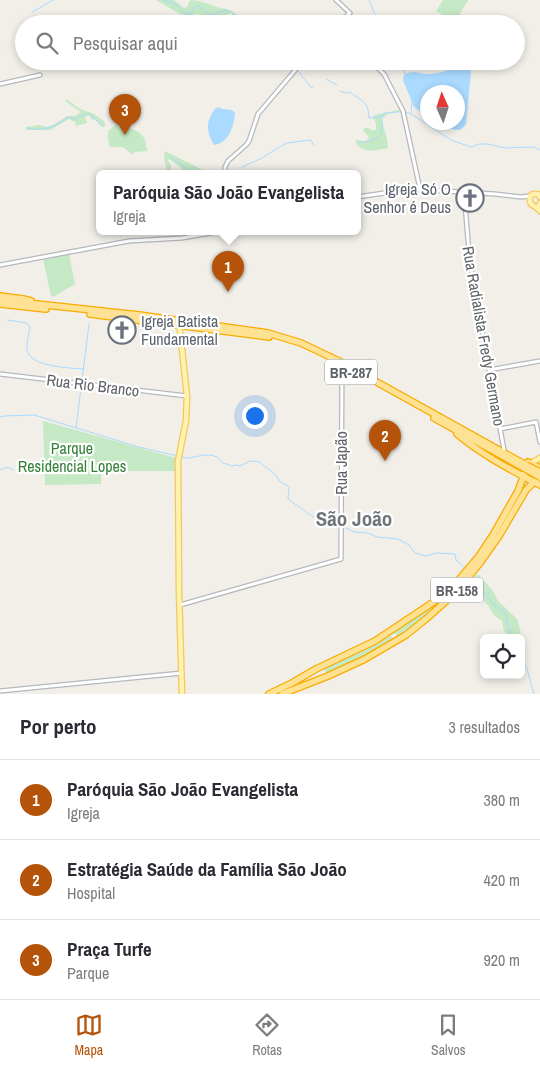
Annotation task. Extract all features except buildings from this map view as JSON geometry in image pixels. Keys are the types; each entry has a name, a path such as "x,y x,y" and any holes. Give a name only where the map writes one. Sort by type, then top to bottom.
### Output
{"highway":[{"name":"BR-287","path":"0,296 35,302 38,306"},
{"name":"BR-287","path":"0,300 236,332 272,338 300,346 540,472"},
{"name":"BR-287","path":"0,306 13,310 38,306 139,315 250,330 289,339 322,352 445,423 482,453 537,484"},
{"name":"BR-287","path":"445,423 456,424 504,450 540,476"},
{"path":"527,465 540,468"},
{"name":"BR-158","path":"269,694 357,650 389,632 439,599 457,582 494,535 518,491 527,465"},
{"path":"537,484 540,476"},
{"name":"BR-158","path":"282,694 366,659 406,635 437,610 469,577 492,546 526,490 537,484"},
{"path":"389,632 394,636 395,642"},
{"path":"324,666 324,672 328,676"}],"main road":[{"path":"540,197 536,193 530,199 531,204 539,205 540,211"},
{"path":"180,331 187,396 186,421 178,461 182,694"},
{"path":"527,465 540,458"}],"street":[{"path":"336,0 350,13 348,15"},
{"path":"225,170 228,161 246,146 249,141 256,117 295,70"},
{"path":"380,70 384,74 403,111 420,189"},
{"path":"0,84 40,75"},
{"path":"361,196 420,189 495,194 530,199"},
{"name":"Rua Radialista Fredy Germano","path":"464,192 470,264 504,450"},
{"path":"0,265 129,241 182,238 199,235"},
{"path":"489,370 540,361"},
{"name":"Rua Japão","path":"179,605 341,559 342,367"},
{"name":"Rua Rio Branco","path":"0,374 187,396"},
{"path":"500,429 536,422 540,442"},
{"path":"0,691 182,673"}],"green space":[{"path":"156,0 174,0 184,8 187,7 190,0 200,1 219,8 228,9 237,15 231,13 227,15 180,14"},
{"path":"443,0 468,0 459,15 443,15 436,11"},
{"path":"65,99 80,109 94,114 104,121 106,126 102,127 95,119 92,120 89,115 85,117 87,123 76,126 75,122 69,119 50,130 26,130 26,127 52,126 67,116 75,116 81,112 65,101"},
{"path":"399,110 400,112 387,114 381,118 388,148 364,150 357,145 355,140 365,141 369,137 363,131 364,128 376,130 373,117 375,115"},
{"path":"118,123 139,132 145,139 147,151 132,154 123,147 110,147 108,131"},
{"path":"165,151 202,170 183,170 169,159 171,170 167,170 164,158"},
{"path":"69,254 75,284 53,297 51,296 43,259"},
{"name":"Parque Residencial Lopes","path":"43,421 176,458 176,471 101,471 101,484 45,485"},
{"path":"525,480 529,483 521,493 503,525 463,581 438,607 397,639 396,634 392,632 435,603 473,566"},
{"path":"476,575 479,575 493,591 498,601 517,619 521,634 507,634 504,631 502,621 493,614 489,606 480,598 480,595 467,586"},
{"path":"391,636 393,638 392,641 369,654 327,673 325,671 326,667"}],"water":[{"path":"449,70 471,71 465,125 465,85 420,85 420,111 414,107 403,80 404,75 410,72 432,74"},
{"path":"218,107 232,110 235,113 230,133 219,144 214,145 209,133 208,123 212,113"}],"waterway":[{"path":"32,12 53,0"},
{"path":"163,0 175,4 182,12 190,14 192,9 199,6 209,15"},
{"path":"369,0 375,15"},
{"path":"212,15 225,10 235,15"},
{"path":"403,70 405,74"},
{"path":"298,71 313,87"},
{"path":"326,79 337,85"},
{"path":"340,91 350,92 364,102 369,118 379,117 385,113 398,112"},
{"path":"411,113 412,102"},
{"path":"406,112 451,140 471,147 479,144 488,144 505,148 534,147 540,150"},
{"path":"27,128 49,127 68,117 75,119 86,114 91,115 102,126"},
{"path":"359,142 372,140 379,136 382,129 382,117"},
{"path":"242,167 287,143 311,140 314,146"},
{"path":"169,156 189,170"},
{"path":"8,320 27,323 30,327 27,350 35,360 51,366 84,369"},
{"path":"76,428 89,324"},
{"path":"0,417 34,415 139,447 186,458 205,455 213,456 231,466 240,466 250,461 260,462 279,481 288,486 288,499 312,516 327,519 354,532 398,539 409,545 415,553 426,556 436,553 455,554 456,560 464,567"},
{"path":"0,470 8,467 13,470"},
{"path":"475,580 495,606 504,611 512,634"},
{"path":"525,665 534,694"}],"place":[{"name":"Praça Turfe","path":"125,135"},
{"name":"Igreja Só O Senhor é Deus","path":"470,198"},
{"name":"Paróquia São João Evangelista","path":"228,292"},
{"name":"Igreja Batista Fundamental","path":"122,330"},
{"name":"Estratégia Saúde da Família São João","path":"385,461"}],"district":[{"name":"São João","path":"354,518"}]}
